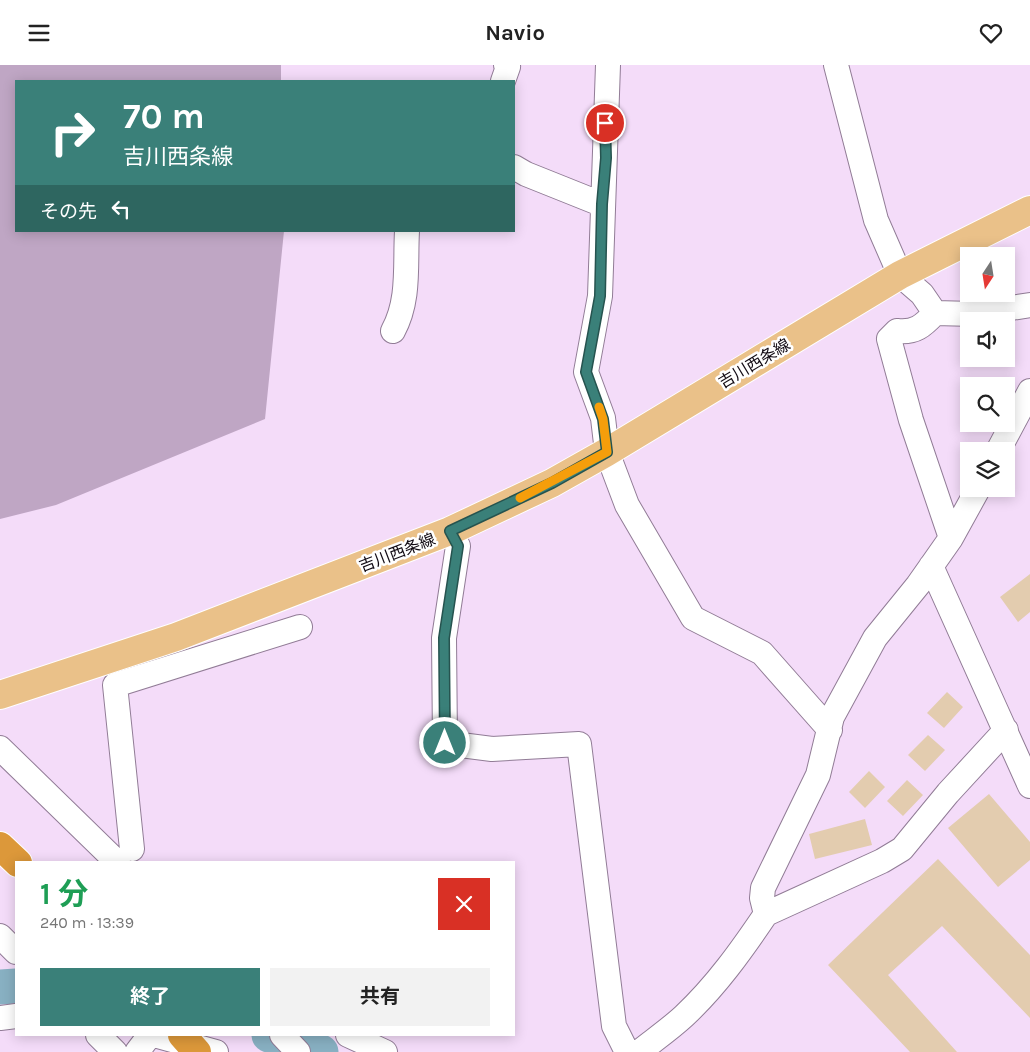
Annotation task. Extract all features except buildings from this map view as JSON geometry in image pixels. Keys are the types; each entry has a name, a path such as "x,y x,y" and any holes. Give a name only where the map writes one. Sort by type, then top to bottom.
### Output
{"highway":[{"path":"0,846 16,861"},
{"path":"183,1036 197,1052"}],"main road":[{"name":"吉川西条線","path":"0,695 176,637 450,531 552,483 607,452 900,275 1030,210"}],"street":[{"path":"503,80 508,67 506,65"},
{"path":"608,65 600,296 586,372 603,419 607,452 627,505 693,617 762,653 830,730"},
{"path":"836,65 876,220 900,275 922,294 935,313"},
{"path":"515,168 526,174 602,204"},
{"path":"393,331 401,316 406,294 407,232"},
{"path":"951,539 911,420 889,339 897,331 910,333 923,326 935,313 974,314 1030,305"},
{"path":"1003,442 1030,391"},
{"path":"766,914 762,898 763,888 818,775 832,717 875,639 951,539 974,497"},
{"path":"450,531 458,546 444,638 445,743 492,749 579,743 614,1026 627,1052"},
{"path":"931,566 1030,786"},
{"path":"125,856 115,685 300,627"},
{"path":"176,637 181,664"},
{"path":"639,1052 683,1018 708,993 731,965 766,914 882,861 902,849 948,793 1006,730"},
{"path":"0,748 125,856"},
{"path":"0,937 15,953"},
{"path":"0,958 15,954"},
{"path":"0,1017 15,1016"},
{"path":"99,1036 115,1052"},
{"path":"137,1052 151,1036"},
{"path":"156,1036 216,1052"},
{"path":"283,1036 298,1052"},
{"path":"350,1036 385,1052"}],"shaded area":[{"path":"0,65 281,65 281,80 15,80 15,232 284,232 265,419 56,505 0,519"}],"waterway":[{"path":"0,987 15,986"},
{"path":"272,1036 321,1052"}],"slow traffic":[{"path":"520,498 552,483 607,452 603,419 599,407"}],"route":[{"path":"445,743 444,638 458,546 450,531 552,483 607,452 603,419 586,372 600,296 602,204 606,158 605,123"}]}
